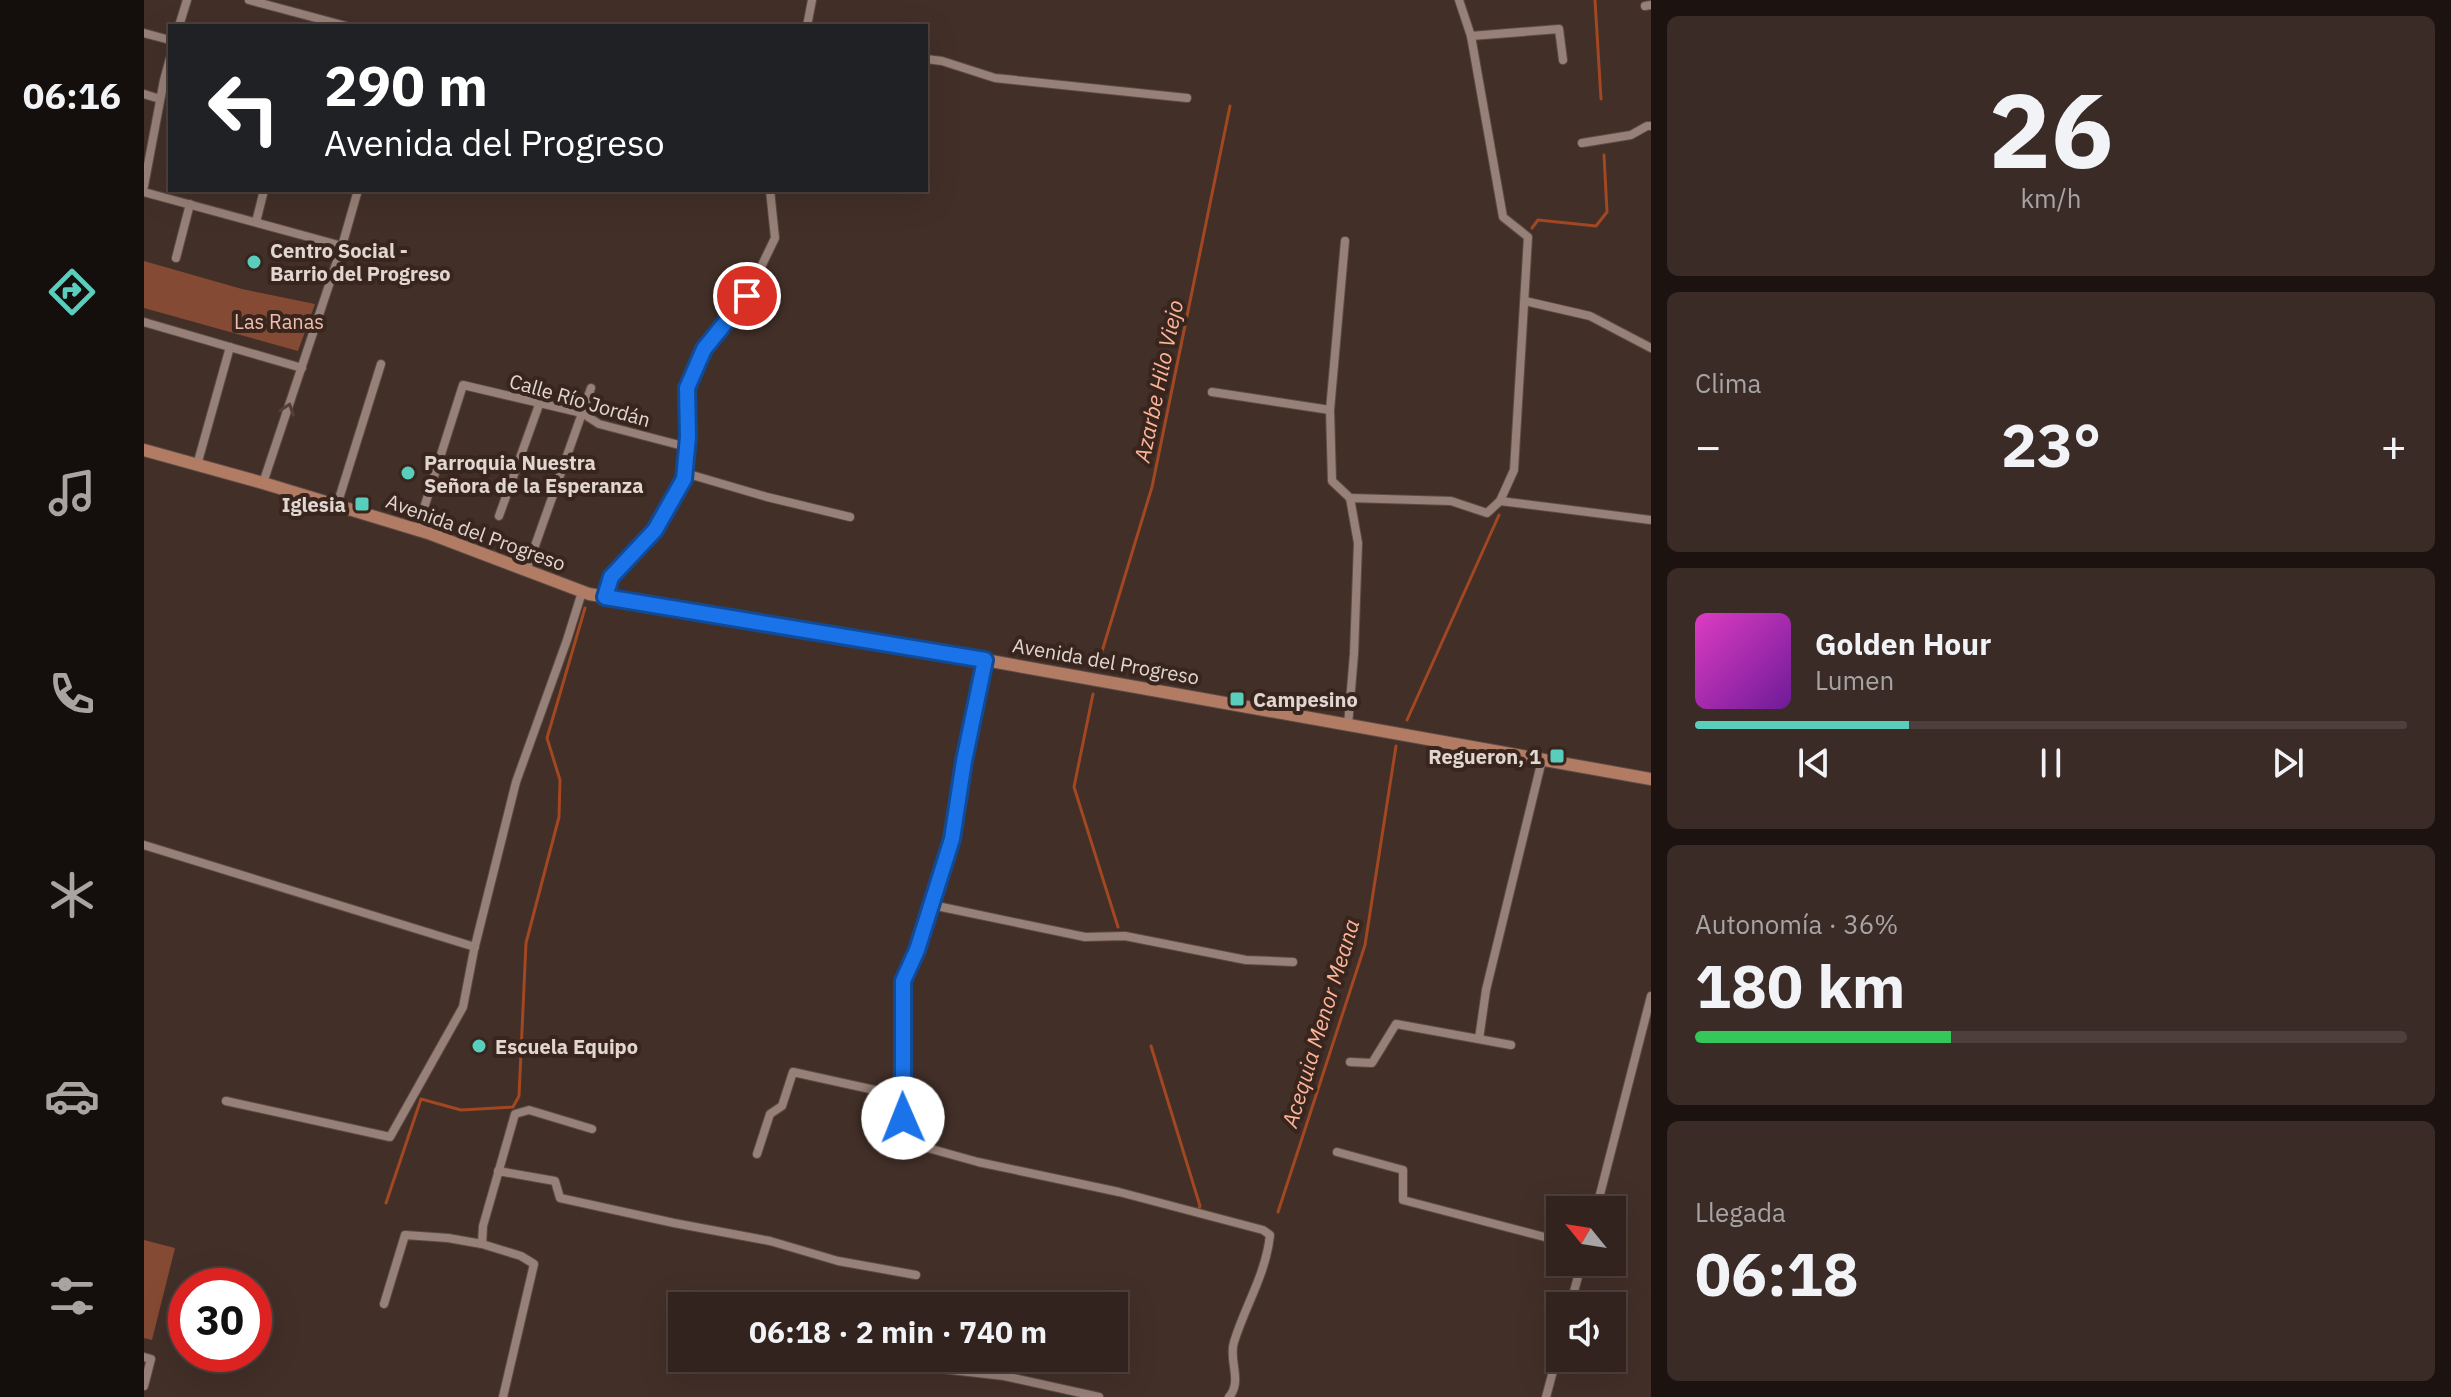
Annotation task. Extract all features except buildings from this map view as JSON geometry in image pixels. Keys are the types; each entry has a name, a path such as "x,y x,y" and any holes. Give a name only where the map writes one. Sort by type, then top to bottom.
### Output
{"main road":[{"name":"Avenida del Progreso","path":"144,450 417,530 582,592 985,660 1651,779"}],"street":[{"path":"180,24 187,0"},
{"path":"249,0 339,24"},
{"path":"807,24 812,0"},
{"path":"1350,498 1451,501 1487,513 1500,501 1514,470 1528,237 1503,217 1471,36 1459,0"},
{"path":"1471,36 1559,29 1563,60"},
{"path":"144,33 168,39"},
{"path":"928,59 995,78 1187,98"},
{"path":"168,66 144,189 342,246"},
{"path":"144,94 168,110"},
{"path":"1582,143 1631,135 1651,126"},
{"path":"256,222 264,192"},
{"path":"263,483 357,192"},
{"path":"605,597 611,577 655,530 684,479 687,388 704,349 747,296 775,238 770,192"},
{"path":"176,258 190,204"},
{"path":"1345,241 1330,410 1332,481 1350,498 1358,543 1348,725"},
{"path":"1525,301 1590,316 1651,348"},
{"path":"144,322 302,368"},
{"path":"197,465 230,347"},
{"path":"337,505 381,364"},
{"name":"Calle Río Jordán","path":"417,530 463,385 582,413 599,424 687,447"},
{"path":"526,571 591,388"},
{"path":"1212,392 1330,410"},
{"path":"499,516 540,402"},
{"path":"685,473 850,517"},
{"path":"1500,501 1651,520"},
{"path":"226,1101 390,1137 463,1007 516,782 582,592"},
{"path":"985,660 952,839 917,950 903,981 902,1096 906,1133 917,1145 978,1162 1119,1192 1263,1230 1270,1235 1268,1257 1232,1346 1236,1374 1229,1397"},
{"path":"1479,1039 1486,990 1542,760"},
{"path":"144,845 475,947"},
{"path":"932,905 1085,937 1125,936 1246,960 1293,962"},
{"path":"1600,1196 1651,996"},
{"path":"1350,1062 1372,1063 1396,1024 1511,1045"},
{"path":"757,1154 770,1114 782,1106 793,1072 902,1096"},
{"path":"482,1244 483,1226 515,1114 529,1110 592,1129"},
{"path":"1337,1152 1403,1170 1403,1200 1546,1237"},
{"path":"498,1171 555,1181 560,1198 770,1241 838,1261 916,1275"},
{"path":"384,1304 405,1235 482,1244 521,1256 534,1264 503,1397"},
{"path":"144,1357 151,1359 144,1386"},
{"path":"969,1372 1004,1376 1099,1397"},
{"path":"1546,1397 1553,1372"}],"green space":[{"name":"Las Ranas","path":"144,261 242,289 315,304 298,351 144,308"},
{"path":"144,1240 175,1248 152,1340 144,1338"}],"waterway":[{"name":"Acequia Menor Meana","path":"1595,0 1601,99"},
{"name":"Azarbe Hilo Viejo","path":"1100,658 1152,487 1230,106"},
{"name":"Acequia Menor Meana","path":"1532,228 1538,220 1596,226 1607,212 1604,155"},
{"name":"Acequia Menor Meana","path":"1407,720 1499,515"},
{"path":"386,1203 421,1099 461,1110 513,1107 519,1096 526,943 559,817 560,780 547,738 585,608"},
{"name":"Azarbe Hilo Viejo","path":"1093,694 1074,787 1118,927"},
{"name":"Acequia Menor Meana","path":"1278,1212 1365,945 1396,746"},
{"name":"Azarbe Hilo Viejo","path":"1151,1046 1200,1206 1198,1211"}],"place":[{"name":"Centro Social - Barrio del Progreso","path":"254,262"},
{"name":"Parroquia Nuestra Señora de la Esperanza","path":"408,473"},
{"name":"Iglesia","path":"362,504"},
{"name":"Campesino","path":"1237,699"},
{"name":"Regueron, 1","path":"1557,756"},
{"name":"Escuela Equipo","path":"479,1046"}],"route":[{"path":"747,296 704,349 687,388 688,437 684,479 655,530 611,577 605,597 985,660 952,839 917,950 903,981 903,1118"}]}
